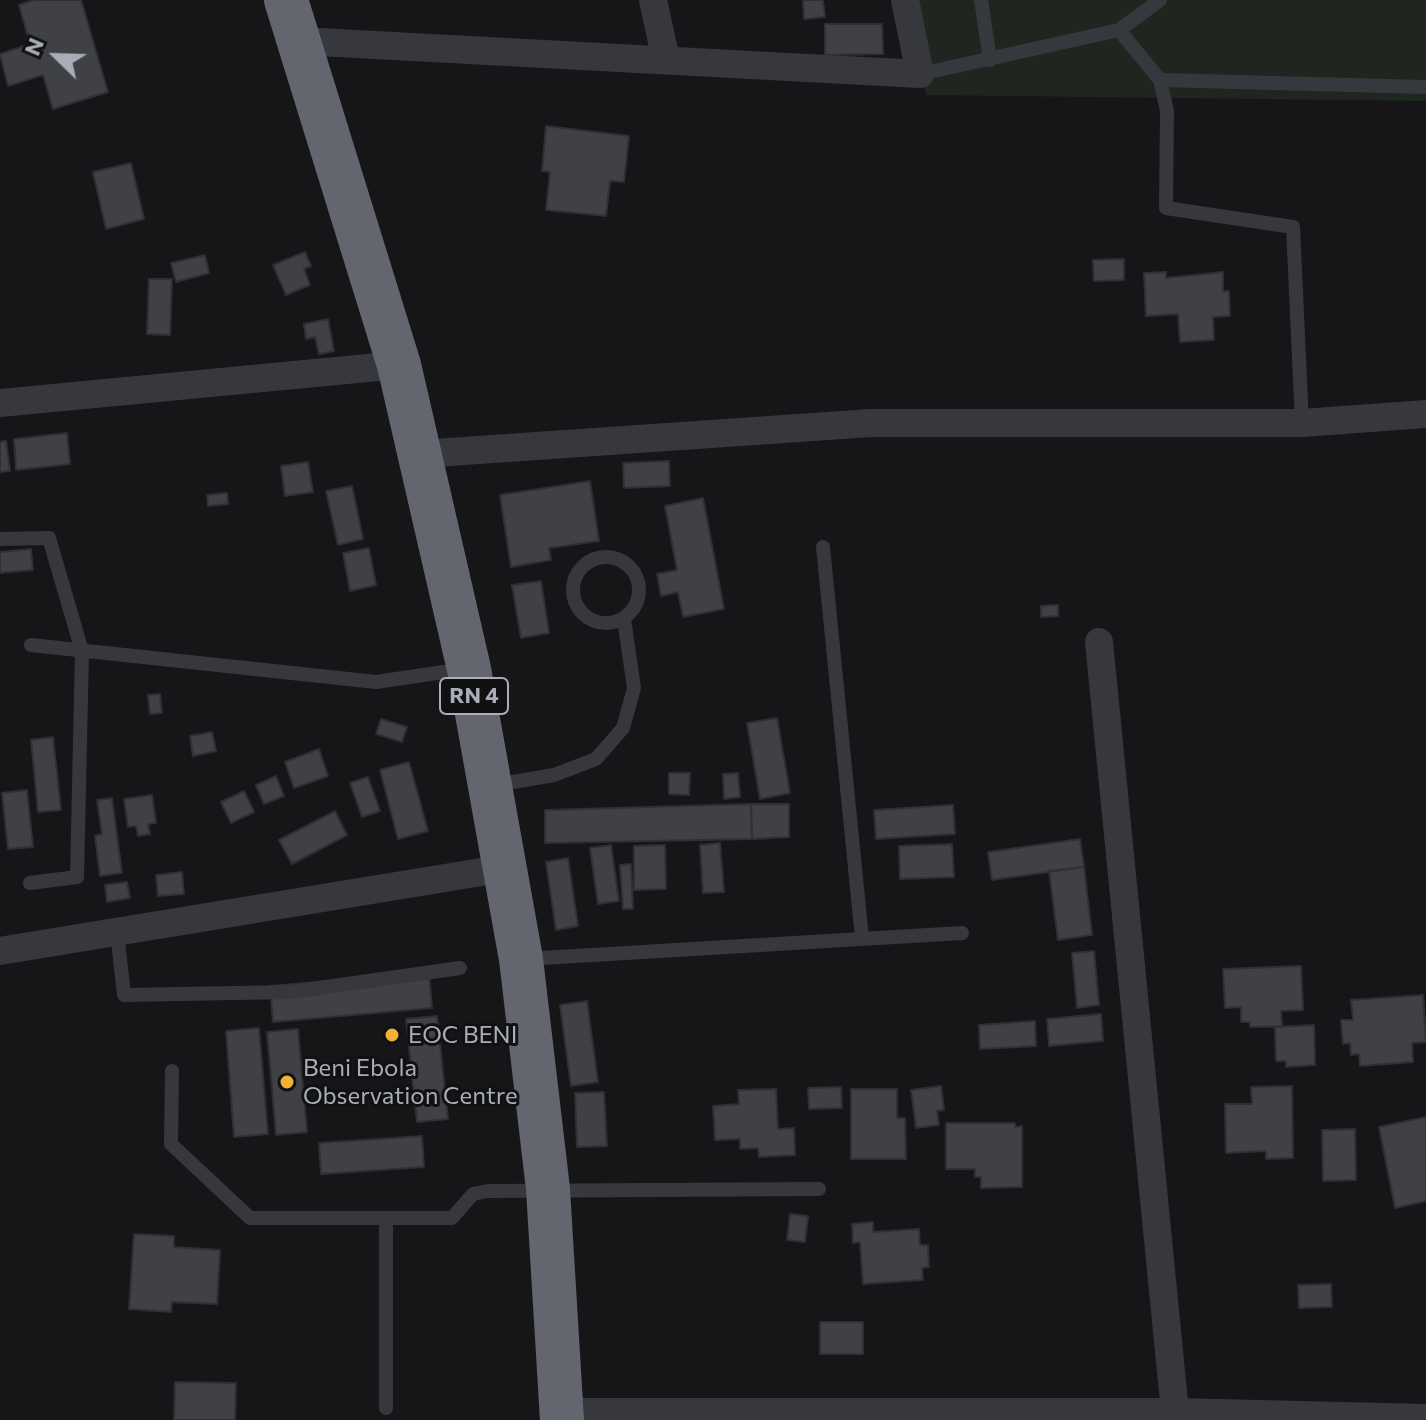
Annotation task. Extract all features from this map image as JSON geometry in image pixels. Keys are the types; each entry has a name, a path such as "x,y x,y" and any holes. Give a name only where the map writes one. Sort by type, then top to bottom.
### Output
{"highway":[{"name":"RN 4","path":"286,0 399,365 469,669 521,959 548,1189 562,1416"}],"street":[{"path":"653,0 666,60"},
{"path":"300,41 920,74 905,0"},
{"path":"0,403 399,365"},
{"path":"420,454 871,423 1302,423 1426,414"},
{"path":"1099,642 1175,1412"},
{"path":"0,951 506,868"},
{"path":"562,1416 1175,1412 1426,1418"}],"lane":[{"path":"981,0 990,60"},
{"path":"920,74 1119,30 1160,0"},
{"path":"1119,30 1160,80 1167,111 1166,208 1293,227 1302,423"},
{"path":"1160,80 1426,87"},
{"path":"0,539 49,538 82,651 77,877 30,883"},
{"path":"823,547 862,938"},
{"path":"490,786 554,775 596,759 623,728 634,688 624,619 639,600 638,577 623,560 600,556 579,569 572,591 581,612 601,624 624,619"},
{"path":"31,645 376,682 469,669"},
{"path":"117,932 124,995 291,992 460,968"},
{"path":"521,959 962,933"},
{"path":"172,1071 171,1144 250,1218 452,1218 473,1194 488,1191 819,1189"},
{"path":"386,1218 386,1408"}],"shaded area":[{"path":"910,0 1426,0 1426,101 926,95"}],"building":[{"path":"34,0 81,0 108,92 53,109 43,75 8,86 0,54 30,44 19,5"},
{"path":"803,0 823,0 825,17 804,19"},
{"path":"825,24 882,24 883,54 825,55"},
{"path":"546,126 629,136 624,182 610,181 606,216 546,210 550,172 542,171"},
{"path":"131,163 144,219 106,229 93,172"},
{"path":"305,252 311,266 304,269 310,285 286,295 273,265"},
{"path":"205,255 209,273 176,282 171,263"},
{"path":"1124,259 1124,280 1094,281 1093,260"},
{"path":"1166,272 1166,278 1223,272 1223,291 1229,291 1230,316 1213,317 1214,340 1180,342 1178,314 1146,316 1144,273"},
{"path":"149,279 172,279 170,335 147,334"},
{"path":"328,319 334,351 319,354 315,337 306,339 304,324"},
{"path":"67,433 70,464 16,470 14,439"},
{"path":"6,441 10,471 0,472 0,442"},
{"path":"669,461 670,486 624,488 623,463"},
{"path":"308,462 313,492 285,496 281,466"},
{"path":"590,481 599,541 549,548 551,560 511,567 500,495"},
{"path":"352,486 363,539 338,545 326,491"},
{"path":"227,493 228,504 208,506 207,495"},
{"path":"703,498 724,609 683,617 678,592 661,596 657,574 677,570 665,506"},
{"path":"369,548 376,585 350,591 343,553"},
{"path":"31,549 33,570 0,573 0,552"},
{"path":"541,581 549,633 521,638 512,585"},
{"path":"1058,605 1058,616 1041,617 1041,606"},
{"path":"160,694 162,713 150,714 148,695"},
{"path":"777,718 790,793 760,799 747,723"},
{"path":"381,719 407,727 402,742 376,734"},
{"path":"212,732 216,751 193,756 190,736"},
{"path":"53,737 61,810 38,812 31,740"},
{"path":"319,749 328,776 294,788 285,762"},
{"path":"409,762 428,831 398,839 380,770"},
{"path":"669,773 690,773 689,795 669,794"},
{"path":"738,773 740,797 724,799 723,774"},
{"path":"276,776 284,796 264,804 256,785"},
{"path":"368,777 380,811 362,817 350,783"},
{"path":"27,790 33,847 8,849 2,793"},
{"path":"244,791 254,812 231,823 221,802"},
{"path":"152,795 156,823 148,824 150,834 138,836 136,826 128,827 124,799"},
{"path":"112,798 122,873 100,876 95,836 102,834 97,800"},
{"path":"751,804 752,839 545,843 545,810"},
{"path":"751,804 789,804 789,837 752,839"},
{"path":"953,805 955,834 876,839 874,810"},
{"path":"335,811 347,835 292,864 279,840"},
{"path":"1080,839 1084,867 992,880 988,852"},
{"path":"720,843 724,892 703,893 700,845"},
{"path":"952,844 954,877 900,879 899,846"},
{"path":"611,845 619,901 598,904 590,848"},
{"path":"665,845 666,889 634,890 634,846"},
{"path":"568,858 578,926 556,930 546,862"},
{"path":"631,864 633,909 623,909 620,865"},
{"path":"1084,867 1092,935 1058,940 1049,871"},
{"path":"182,872 184,894 158,896 156,875"},
{"path":"127,882 130,898 107,902 105,885"},
{"path":"1094,951 1099,1005 1077,1008 1072,953"},
{"path":"1301,966 1303,1010 1281,1011 1282,1026 1250,1027 1250,1022 1241,1022 1241,1007 1225,1008 1223,969"},
{"path":"429,973 432,1008 273,1022 270,986"},
{"path":"1423,995 1426,1042 1412,1043 1413,1062 1360,1066 1359,1054 1351,1055 1350,1043 1343,1044 1341,1020 1353,1020 1351,1000"},
{"path":"587,1001 598,1082 571,1086 560,1005"},
{"path":"1101,1014 1103,1041 1049,1046 1047,1019"},
{"path":"437,1016 448,1119 417,1122 406,1019"},
{"path":"1035,1021 1036,1046 980,1049 979,1025"},
{"path":"1314,1025 1315,1065 1286,1067 1286,1061 1276,1061 1275,1027"},
{"path":"259,1028 268,1134 234,1137 226,1031"},
{"name":"Beni Ebola Observation Centre","path":"298,1029 307,1132 276,1135 267,1032"},
{"path":"941,1086 944,1110 937,1111 939,1125 916,1128 911,1090"},
{"path":"1292,1086 1293,1158 1266,1159 1266,1151 1226,1153 1225,1104 1252,1104 1251,1087"},
{"path":"841,1087 842,1108 809,1109 808,1088"},
{"path":"776,1089 778,1129 794,1128 795,1155 759,1157 758,1148 740,1149 740,1139 715,1140 713,1106 739,1104 738,1090"},
{"path":"851,1089 897,1089 897,1118 905,1118 906,1159 851,1159"},
{"path":"604,1092 607,1146 577,1147 575,1093"},
{"path":"1426,1117 1426,1201 1395,1208 1379,1127"},
{"path":"946,1123 1015,1123 1015,1127 1022,1126 1022,1187 981,1188 981,1177 975,1177 975,1169 946,1169"},
{"path":"1355,1129 1356,1180 1323,1181 1322,1130"},
{"path":"422,1136 424,1167 321,1174 319,1143"},
{"path":"790,1214 808,1216 805,1242 787,1240"},
{"path":"873,1222 873,1232 919,1229 920,1245 928,1245 929,1267 922,1268 923,1280 863,1284 860,1242 853,1243 852,1224"},
{"path":"134,1234 174,1236 174,1247 220,1250 217,1304 172,1302 171,1312 129,1309"},
{"path":"1331,1284 1332,1307 1299,1308 1298,1285"},
{"path":"820,1322 863,1322 863,1354 820,1354"},
{"path":"175,1382 236,1383 235,1420 174,1420"}],"place":[{"name":"EOC BENI","path":"392,1035"},
{"name":"Beni Ebola Observation Centre","path":"287,1082"}]}
